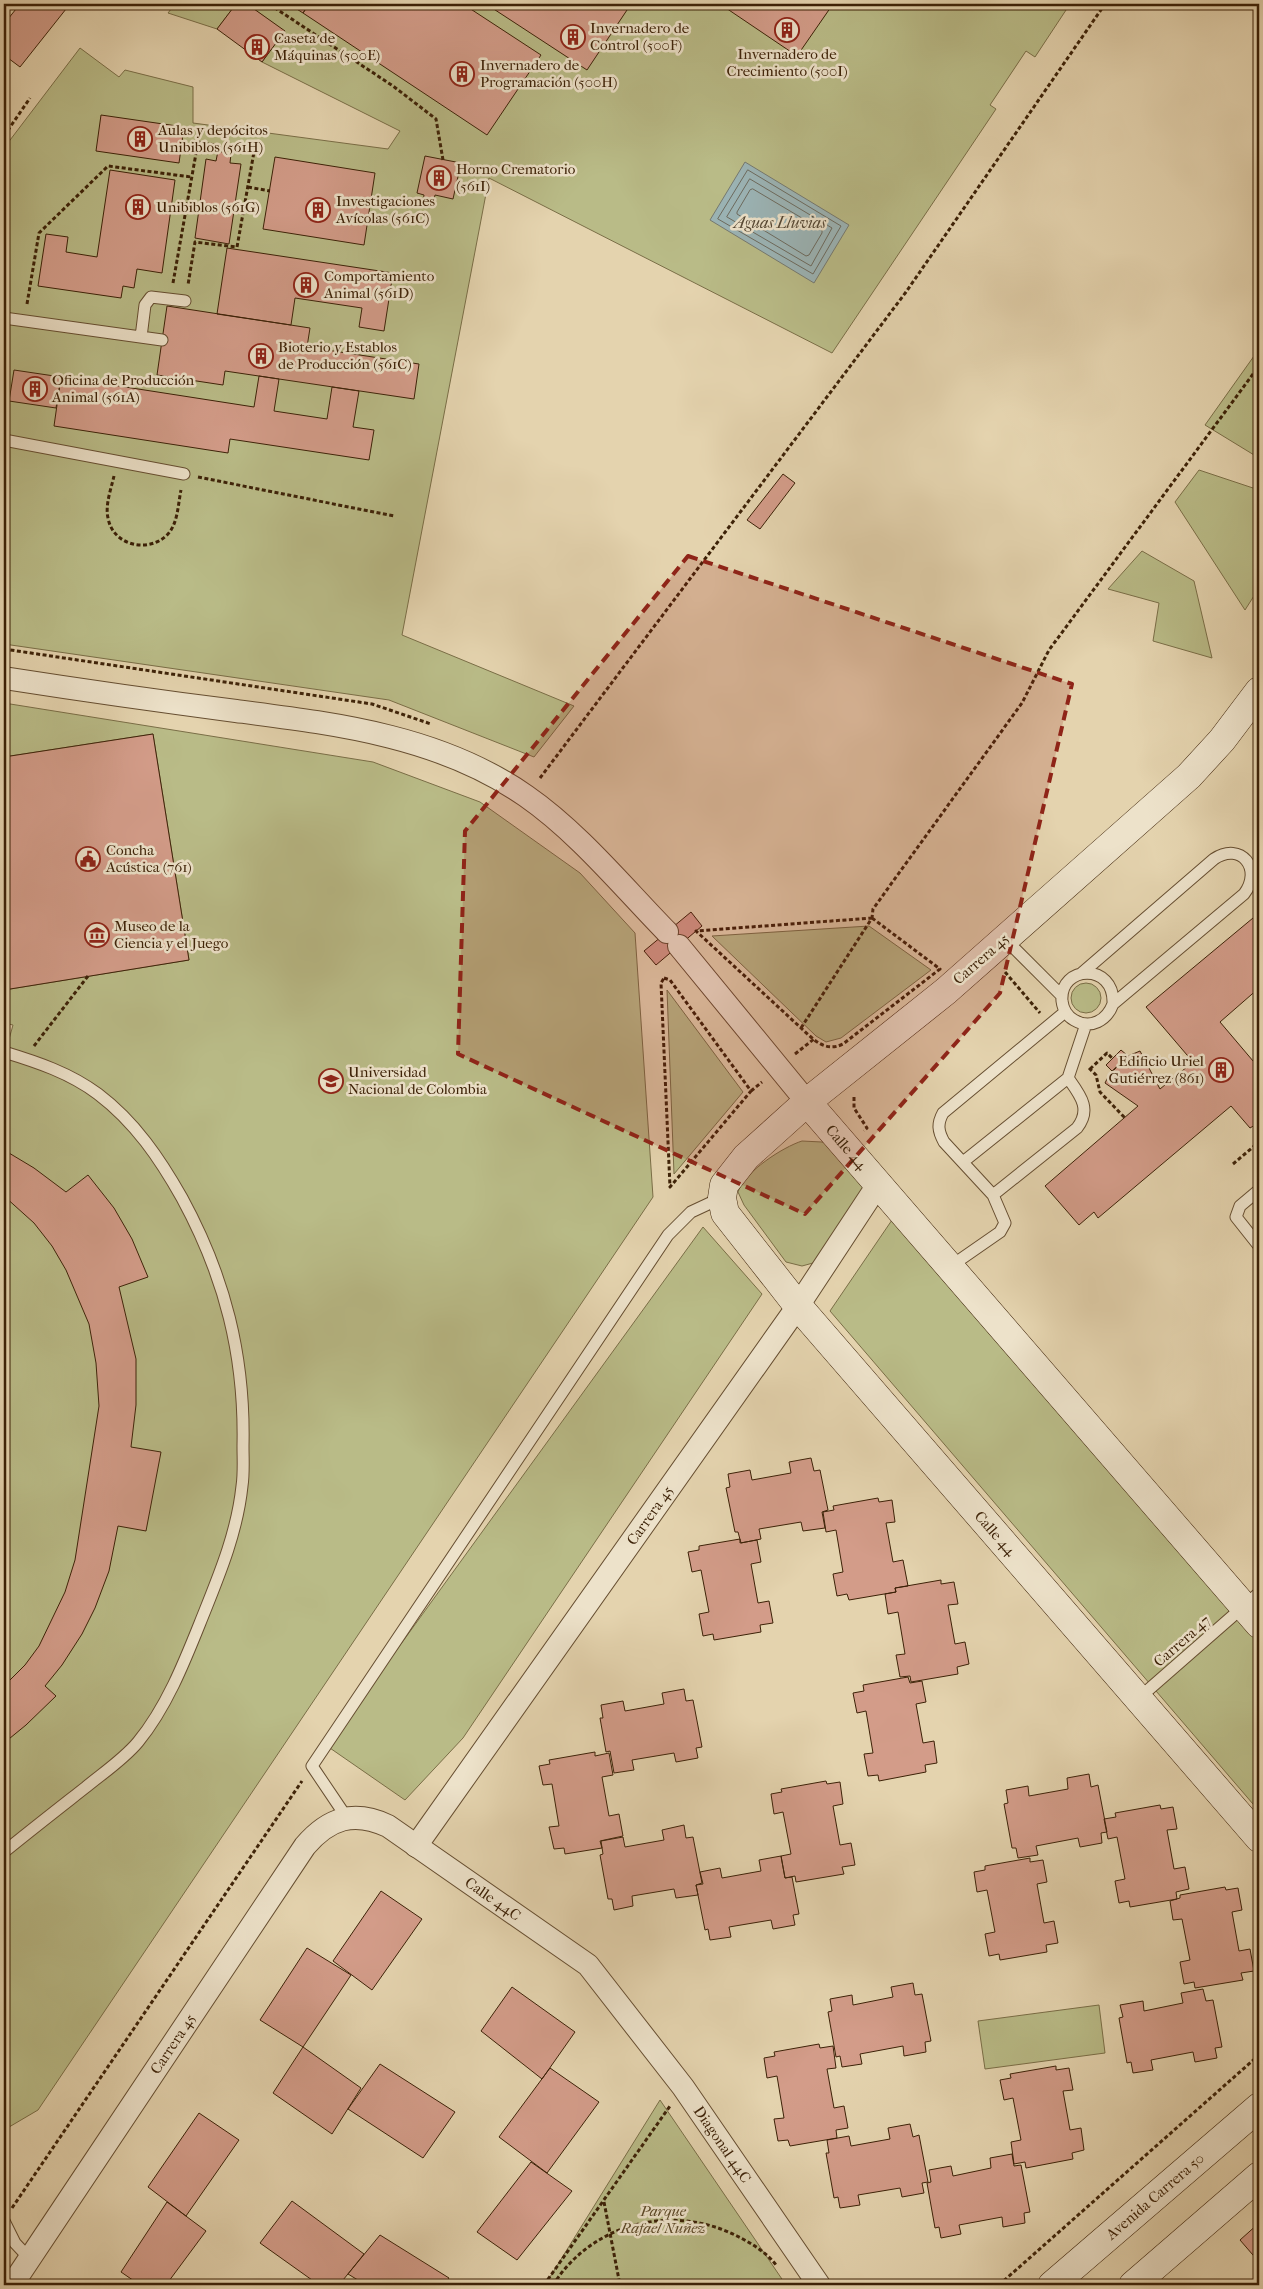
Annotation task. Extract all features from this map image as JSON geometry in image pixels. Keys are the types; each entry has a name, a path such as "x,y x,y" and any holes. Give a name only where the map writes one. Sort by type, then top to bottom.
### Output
{"street":[{"path":"4,678 316,721 402,739 451,756 526,796 570,832 673,939 807,1102"},
{"name":"Carrera 45","path":"722,1198 724,1185 746,1156 807,1102 946,990 1189,776 1222,740 1259,691"},
{"name":"Calle 44","path":"807,1102 1254,1608"},
{"name":"Carrera 45","path":"416,1846 798,1306 879,1183"},
{"name":"Calle 44","path":"722,1198 725,1213 798,1306 1259,1838"},
{"name":"Carrera 45","path":"12,2285 305,1846 318,1832 333,1822 347,1818"},
{"name":"Calle 44C","path":"347,1818 365,1818 388,1826 588,1965 622,2006"},
{"name":"Diagonal 44C","path":"622,2006 683,2087 819,2285"},
{"name":"Avenida Carrera 50","path":"1052,2285 1259,2107"},
{"path":"1133,2285 1259,2176"}],"lane":[{"path":"141,337 147,301 156,297 186,301"},
{"path":"4,318 162,340"},
{"path":"4,440 184,474"},
{"path":"1230,852 1244,857 1252,868 1253,877 1250,886 1244,894 1113,1004 1105,1018 1093,1024 1086,1024 1071,1018 1065,1012 1062,996 1068,981 1082,973 1214,858 1230,852"},
{"path":"1005,939 1062,996"},
{"path":"1082,973 1099,975 1106,980 1111,986 1113,1004"},
{"path":"951,1266 1000,1232 1004,1227 1003,1216 993,1195 940,1133 940,1119 943,1113 1065,1012"},
{"path":"963,1162 1068,1078 1086,1024"},
{"path":"4,1052 69,1076 98,1094 120,1112 165,1167 193,1218 219,1278 233,1330 242,1395 243,1484 230,1548 193,1640 157,1714 138,1742 106,1771 4,1852"},
{"path":"993,1195 1082,1122 1085,1107 1081,1096 1068,1078"},
{"path":"1259,1190 1240,1206 1236,1218 1259,1246"},
{"path":"347,1818 312,1766 668,1235 691,1212 722,1198"},
{"name":"Carrera 47","path":"1139,1698 1254,1608"},
{"path":"7,2217 16,2243 30,2259"}],"path":[{"path":"269,4 393,86 436,119 443,160"},
{"path":"526,796 906,292 1105,4"},
{"path":"4,136 30,98"},
{"path":"171,298 198,142 254,152 238,247 195,242 186,301"},
{"path":"24,321 39,233 108,166 191,177"},
{"path":"248,187 270,191"},
{"path":"800,1028 872,918 873,909 1022,703 1049,650 1259,366"},
{"path":"116,461 107,512 108,520 111,529 122,540 135,545 146,546 158,542 169,533 176,520 184,474 394,516"},
{"path":"872,918 940,969 838,1047 825,1047 800,1028 696,931 872,918"},
{"path":"1003,970 1050,1024"},
{"path":"24,1058 88,976"},
{"path":"664,978 670,980 751,1091 670,1187 661,983 664,978"},
{"path":"1076,1053 1096,1075 1100,1092 1125,1118"},
{"path":"1090,1069 1107,1053 1113,1059"},
{"path":"846,1146 867,1128 857,1115 852,1102 863,1085 848,1068"},
{"path":"1233,1164 1259,1142"},
{"path":"7,2217 312,1766"},
{"path":"999,2285 1259,2055"},
{"path":"544,2285 683,2087"},
{"path":"604,2201 620,2285"},
{"path":"553,2285 561,2273 583,2250 611,2233 638,2223 667,2219 696,2221 723,2229 749,2242 778,2267"}],"highlighted area":[{"path":"688,556 1072,684 1000,993 805,1214 458,1054 465,831"}],"green space":[{"path":"175,4 236,4 217,29 168,13"},
{"path":"247,4 1070,4 1035,57 1026,51 990,105 996,109 832,353 489,178 402,635 574,706 534,757 389,700 4,644 4,148 80,48 119,77 125,70 193,87 193,123 388,149 400,131 262,62 284,31"},
{"path":"1259,349 1259,458 1205,425"},
{"path":"1199,470 1259,490 1259,588 1245,610 1175,502"},
{"path":"1142,551 1194,581 1212,658 1153,641 1159,603 1108,589"},
{"path":"4,703 373,762 480,802 580,873 635,933 653,1197 38,2110 4,2130 4,1057 13,1025 4,1023 4,990 189,960 153,734 4,757"},
{"path":"869,926 931,970 841,1038 826,1042 816,1036 712,936"},
{"path":"1086,983 1097,987 1101,998 1097,1009 1086,1013 1075,1009 1071,998 1075,987"},
{"path":"667,990 743,1092 674,1174"},
{"path":"802,1141 822,1142 830,1145 867,1183 813,1263 802,1266 786,1262 744,1205 738,1192 748,1176 765,1161"},
{"path":"892,1220 1259,1644 1259,1811 830,1311"},
{"path":"703,1227 762,1294 463,1738 405,1800 327,1746"},
{"path":"1099,2005 1105,2053 985,2069 978,2021"},
{"name":"Parque Rafael Nuñez","path":"660,2100 786,2285 545,2285"}],"water":[{"name":"Aguas Lluvias","path":"745,162 849,225 814,283 710,220"}],"building":[{"path":"20,4 70,4 20,67 4,55 4,24"},
{"name":"Caseta de Máquinas (500E)","path":"236,4 247,4 285,31 262,62 217,29"},
{"path":"289,4 309,4 303,13"},
{"name":"Invernadero de Programación (500H)","path":"309,4 463,4 541,55 487,135 303,13"},
{"name":"Invernadero de Control (500F)","path":"486,4 631,4 587,70"},
{"name":"Invernadero de Crecimiento (500I)","path":"720,4 833,4 797,56"},
{"path":"4,74 7,89 4,102"},
{"name":"Aulas y depócitos Unibiblos (561H)","path":"101,115 184,127 179,163 96,151"},
{"path":"218,151 231,154 230,163 241,164 229,244 195,238 206,159 216,161"},
{"name":"Horno Crematorio (561I)","path":"425,156 461,163 453,199 435,195 433,205 423,203 424,195 417,193"},
{"name":"Investigaciones Avícolas (561C)","path":"275,157 375,173 364,245 263,229"},
{"name":"Unibiblos (561G)","path":"110,170 175,180 162,273 137,269 134,288 123,286 121,298 38,286 46,234 68,237 66,252 97,257"},
{"name":"Comportamiento Animal (561D)","path":"227,248 393,273 384,331 359,327 362,308 295,298 291,325 217,314"},
{"name":"Bioterio y Establos de Producción (561C)","path":"167,306 310,328 307,347 419,364 414,399 225,371 223,385 157,375"},
{"name":"Oficina de Producción Animal (561A)","path":"14,370 61,377 56,408 9,401"},
{"path":"259,376 279,379 274,411 327,419 332,387 359,391 353,427 374,430 369,460 230,439 228,453 54,426 61,377 254,407"},
{"path":"783,474 795,483 760,529 747,520"},
{"name":"Concha Acústica (761)","path":"153,734 189,960 4,990 4,757"},
{"path":"691,912 702,926 656,965 644,951"},
{"name":"Edificio Uriel Gutiérrez (861)","path":"1259,913 1259,988 1220,1022 1259,1068 1259,1124 1250,1128 1231,1106 1098,1218 1094,1212 1079,1225 1045,1186 1138,1106 1105,1083 1109,1075 1128,1056 1140,1051 1160,1089 1193,1062 1146,1007"},
{"name":"Edificio Uriel Gutiérrez (861)","path":"1121,1050 1128,1056 1112,1071 1106,1065"},
{"path":"4,1150 34,1168 66,1192 88,1175 114,1208 132,1239 148,1277 119,1287 136,1359 136,1405 131,1447 161,1452 146,1531 118,1526 109,1571 95,1608 82,1634 62,1665 45,1686 56,1696 4,1743 4,1686 25,1665 39,1646 65,1592 75,1560 99,1406 96,1363 89,1324 66,1270 52,1246 34,1223 4,1196"},
{"path":"811,1458 814,1471 820,1470 828,1510 822,1512 825,1528 803,1531 801,1522 759,1529 761,1539 741,1543 738,1532 735,1532 726,1488 730,1487 728,1474 750,1470 752,1480 791,1473 789,1462"},
{"path":"878,1498 879,1502 892,1500 895,1522 886,1523 893,1562 903,1560 908,1586 895,1588 896,1592 849,1600 847,1594 837,1596 833,1574 843,1572 836,1530 826,1532 823,1512 834,1510 833,1506"},
{"path":"740,1539 740,1543 757,1540 761,1562 751,1564 758,1603 769,1601 773,1623 760,1625 761,1632 714,1640 713,1634 703,1636 699,1614 709,1612 701,1570 692,1572 688,1552 699,1550 699,1546"},
{"path":"941,1580 941,1584 954,1582 958,1604 948,1605 955,1644 965,1642 969,1664 957,1667 958,1674 911,1682 910,1676 900,1677 896,1655 905,1654 898,1612 888,1614 885,1594 896,1592 895,1588"},
{"path":"908,1677 910,1683 922,1681 926,1702 916,1704 923,1743 934,1741 937,1763 925,1765 926,1772 879,1781 878,1775 868,1776 864,1754 873,1753 866,1711 857,1713 853,1693 864,1691 863,1685"},
{"path":"684,1689 686,1701 693,1700 702,1747 696,1748 698,1758 676,1762 674,1753 632,1760 634,1770 614,1773 610,1751 606,1752 600,1718 603,1718 601,1705 623,1701 625,1711 664,1704 662,1693"},
{"path":"595,1752 595,1756 609,1753 613,1775 602,1777 609,1816 619,1814 623,1836 600,1841 602,1848 565,1854 564,1848 554,1849 549,1827 559,1826 552,1784 543,1785 539,1766 550,1764 549,1760"},
{"path":"1089,1774 1091,1787 1098,1785 1107,1832 1101,1833 1102,1843 1080,1847 1078,1838 1036,1846 1038,1855 1018,1858 1016,1848 1012,1848 1004,1804 1008,1803 1006,1790 1028,1786 1029,1796 1068,1789 1067,1778"},
{"path":"826,1781 827,1784 840,1782 843,1804 833,1806 840,1845 851,1843 855,1865 842,1867 844,1874 796,1882 795,1876 785,1878 781,1856 791,1854 783,1812 774,1814 771,1794 782,1792 781,1789"},
{"path":"1160,1805 1161,1809 1173,1807 1177,1829 1167,1830 1174,1869 1185,1867 1189,1889 1176,1892 1177,1899 1130,1907 1129,1901 1119,1903 1115,1881 1125,1879 1117,1837 1108,1839 1104,1819 1116,1817 1115,1813"},
{"path":"684,1825 686,1838 693,1837 702,1883 696,1885 698,1895 676,1898 674,1889 632,1896 633,1906 614,1910 612,1899 608,1899 600,1855 603,1854 601,1841 623,1837 625,1847 664,1840 662,1830"},
{"path":"781,1856 785,1878 792,1877 799,1914 793,1915 795,1925 773,1929 771,1920 729,1927 731,1937 710,1940 708,1929 705,1930 696,1885 703,1884 700,1872 720,1868 722,1878 761,1871 759,1860"},
{"path":"1030,1858 1030,1862 1043,1860 1047,1882 1037,1884 1044,1923 1054,1921 1058,1943 1046,1945 1047,1952 1000,1960 999,1954 989,1956 985,1934 995,1932 987,1890 977,1892 974,1872 985,1870 985,1866"},
{"path":"1225,1887 1226,1890 1238,1888 1242,1910 1232,1912 1239,1951 1250,1949 1254,1971 1241,1973 1243,1980 1195,1988 1194,1982 1184,1984 1180,1962 1190,1960 1182,1919 1173,1920 1170,1901 1180,1898 1180,1895"},
{"path":"381,1891 422,1919 372,1990 333,1961"},
{"path":"307,1948 351,1975 303,2047 260,2020"},
{"path":"913,1983 915,1995 922,1994 931,2041 925,2042 926,2052 904,2056 903,2046 860,2054 862,2064 842,2067 840,2056 836,2057 828,2012 832,2011 830,1999 852,1995 853,2005 893,1997 891,1987"},
{"path":"512,1987 575,2032 542,2079 481,2031"},
{"path":"1203,1989 1206,2001 1213,2000 1222,2047 1215,2048 1217,2058 1195,2062 1193,2052 1151,2060 1153,2070 1133,2073 1131,2062 1127,2063 1119,2018 1123,2017 1120,2005 1143,2001 1144,2011 1183,2003 1181,1993"},
{"path":"819,2044 820,2048 833,2046 836,2068 827,2069 834,2108 844,2106 848,2128 836,2130 837,2138 790,2146 788,2140 778,2141 774,2119 784,2118 777,2076 767,2078 764,2058 775,2056 774,2052"},
{"path":"303,2047 361,2088 332,2134 273,2093"},
{"path":"380,2064 455,2112 423,2158 348,2109"},
{"path":"1056,2066 1056,2070 1069,2068 1073,2090 1063,2091 1070,2130 1081,2128 1084,2150 1072,2153 1073,2159 1026,2168 1025,2162 1014,2164 1011,2142 1021,2140 1013,2098 1004,2100 1000,2080 1011,2078 1010,2074"},
{"path":"550,2068 599,2102 547,2173 499,2137"},
{"path":"199,2113 239,2140 186,2216 148,2187"},
{"path":"910,2124 913,2137 919,2135 928,2182 922,2183 924,2193 902,2197 900,2188 858,2195 860,2205 840,2208 838,2197 834,2198 826,2153 829,2153 827,2140 849,2136 851,2146 890,2139 888,2128"},
{"path":"1012,2154 1014,2166 1021,2165 1030,2212 1024,2213 1025,2223 1003,2227 1002,2217 959,2225 961,2234 941,2238 939,2227 935,2228 927,2183 931,2182 929,2170 951,2166 953,2176 991,2168 990,2158"},
{"path":"531,2162 572,2191 517,2260 477,2232"},
{"path":"292,2201 364,2254 339,2285 319,2285 260,2243"},
{"path":"167,2202 206,2231 166,2285 140,2285 121,2272"},
{"path":"1259,2223 1259,2262 1240,2240"},
{"path":"380,2235 449,2278 444,2285 366,2285 348,2274"}],"place":[{"name":"Invernadero de Crecimiento (500I)","path":"787,30"},
{"name":"Invernadero de Control (500F)","path":"573,37"},
{"name":"Caseta de Máquinas (500E)","path":"257,47"},
{"name":"Invernadero de Programación (500H)","path":"462,74"},
{"name":"Aulas y depócitos Unibiblos (561H)","path":"140,139"},
{"name":"Horno Crematorio (561I)","path":"439,178"},
{"name":"Unibiblos (561G)","path":"138,207"},
{"name":"Investigaciones Avícolas (561C)","path":"318,210"},
{"name":"Comportamiento Animal (561D)","path":"306,285"},
{"name":"Bioterio y Establos de Producción (561C)","path":"261,356"},
{"name":"Oficina de Producción Animal (561A)","path":"35,389"},
{"name":"Concha Acústica (761)","path":"88,859"},
{"name":"Museo de la Ciencia y el Juego","path":"97,935"},
{"name":"Edificio Uriel Gutiérrez (861)","path":"1221,1070"},
{"name":"Universidad Nacional de Colombia","path":"331,1081"}]}
